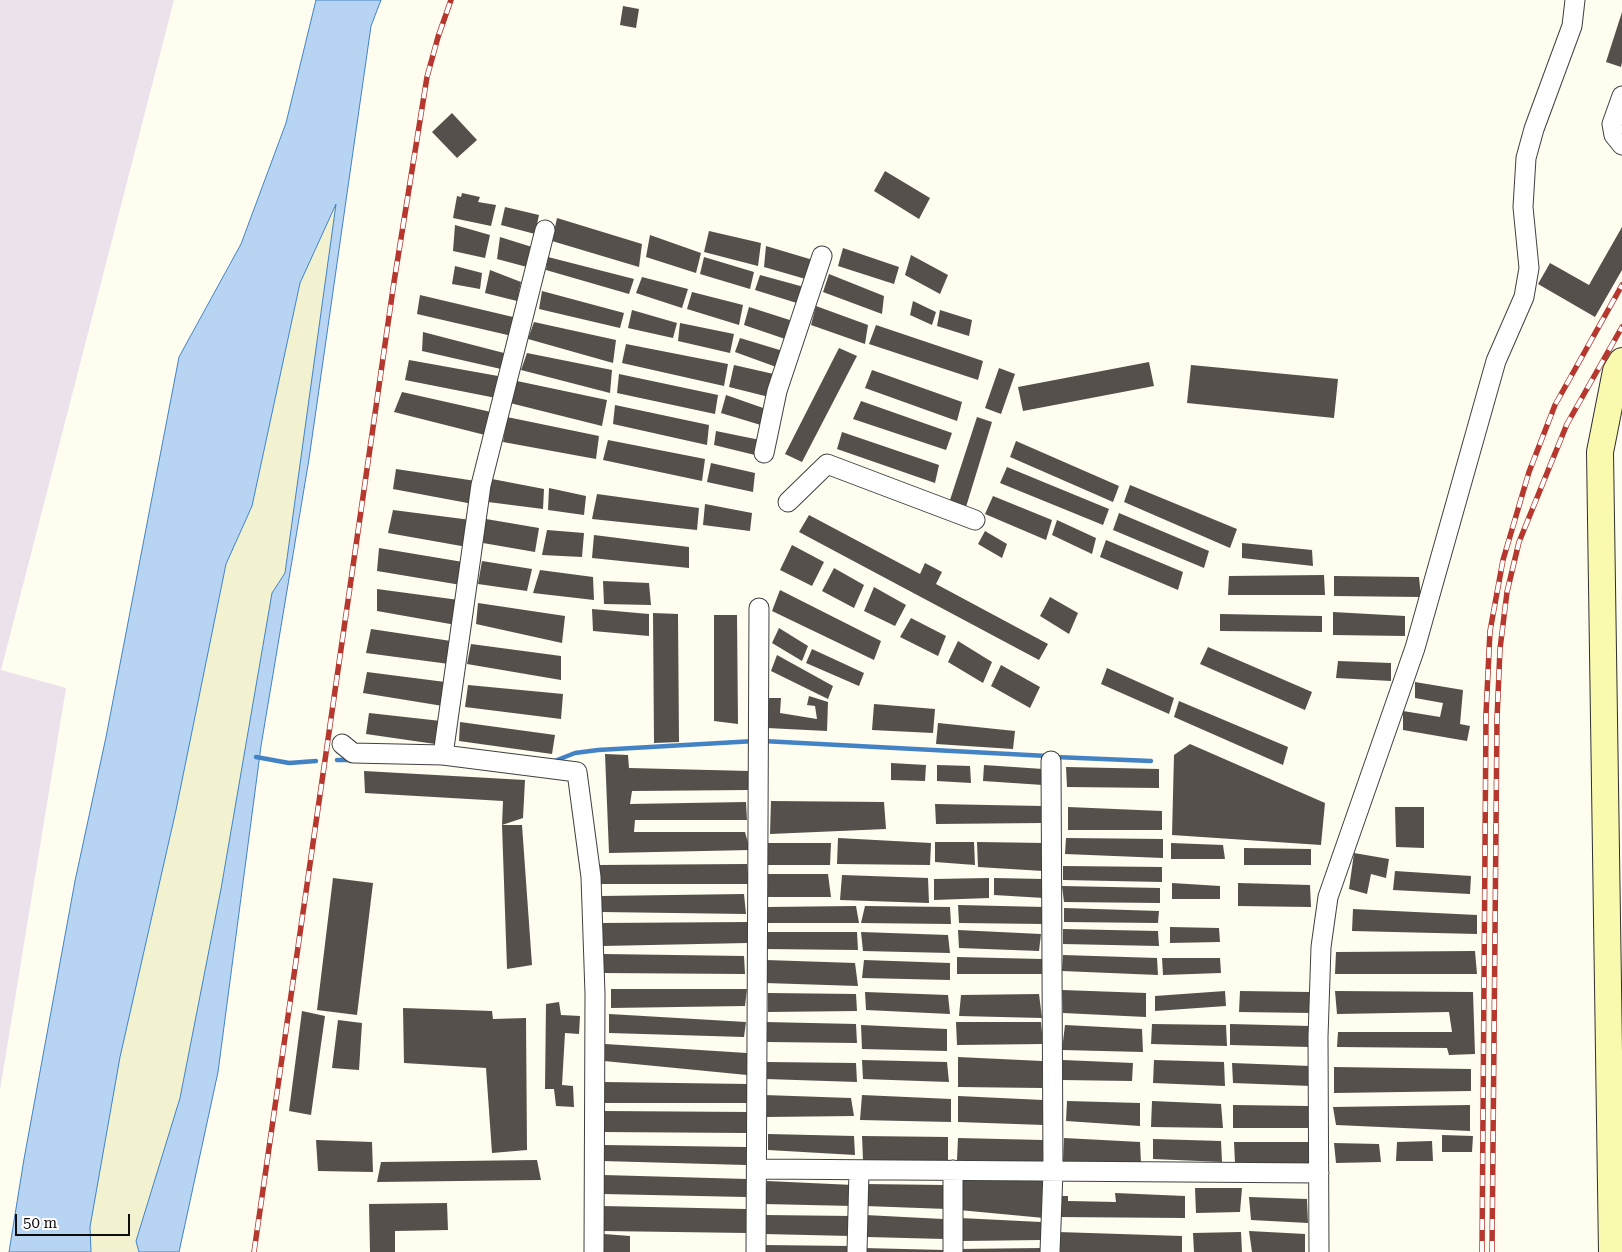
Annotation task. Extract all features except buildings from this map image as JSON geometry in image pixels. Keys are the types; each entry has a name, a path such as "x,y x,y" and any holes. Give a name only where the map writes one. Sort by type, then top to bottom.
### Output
{"main road":[{"path":"1612,1252 1600,452 1616,372 1622,361"}],"street":[{"path":"1319,1252 1318,1028 1321,948 1328,897 1415,648 1496,361 1524,297 1529,268 1523,208 1526,158 1534,129 1572,26 1575,0"},
{"path":"1622,96 1612,124 1614,135 1622,145"},
{"path":"443,755 481,485 544,230"},
{"path":"764,453 777,391 822,256"},
{"path":"788,502 827,464 976,520"},
{"path":"756,1252 758,1169 759,608"},
{"path":"342,744 353,753 443,755 577,772 591,877 595,994 594,1252"},
{"path":"1050,1252 1053,1171 1052,761"},
{"path":"758,1169 1319,1173"},
{"path":"857,1252 860,1170"},
{"path":"953,1170 953,1252"}],"shaded area":[{"path":"0,0 174,0 1,670 66,688 0,1090"}],"green space":[{"path":"337,202 285,573 272,593 221,889 180,1098 136,1241 139,1252 91,1252 90,1227 120,1057 176,810 226,564 252,506 300,283"}],"water":[{"path":"316,0 381,0 371,26 309,459 261,746 218,1072 179,1252 139,1252 136,1241 180,1098 221,889 272,593 285,573 336,204 300,283 252,506 226,564 176,810 120,1057 90,1227 91,1252 9,1252 24,1159 75,881 106,737 179,357 241,244 286,123"}],"waterway":[{"path":"552,762 575,753 598,750 755,741"},
{"path":"763,741 1047,756"},
{"path":"256,757 289,763 316,761"},
{"path":"1055,757 1151,761"},
{"path":"337,760 351,760"}],"railway":[{"path":"254,1252 394,282 427,77 451,0"},
{"path":"1482,1252 1486,714 1490,631 1503,560 1529,472 1555,405 1622,285"},
{"path":"1492,1252 1497,719 1500,649 1507,592 1519,542 1567,424 1622,327"}]}
